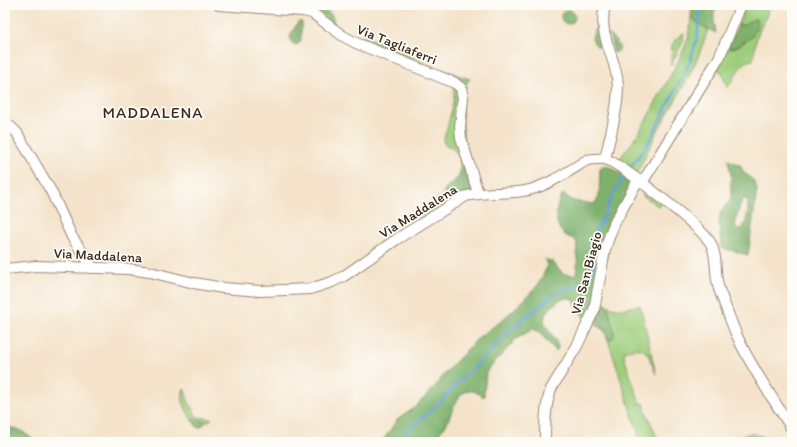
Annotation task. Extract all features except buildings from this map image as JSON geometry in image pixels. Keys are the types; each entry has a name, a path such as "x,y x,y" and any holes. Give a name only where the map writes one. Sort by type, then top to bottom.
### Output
{"street":[{"name":"Via Tagliaferri","path":"219,5 303,11 312,13 356,44 455,83 461,88 463,98 460,127 461,138 478,193"},
{"path":"605,5 602,16 605,38 616,70 618,86 615,111 605,159 638,180 689,220 710,242 714,253 718,288 738,338 792,429"},
{"name":"Via San Biagio","path":"545,442 547,405 551,389 577,346 594,310 605,250 615,222 638,180 719,58 741,5"},
{"path":"11,127 17,133 52,191 72,237 93,268"},
{"name":"Via Maddalena","path":"5,269 36,266 128,269 150,272 194,283 223,288 261,291 310,289 332,282 344,276 397,239 466,196 478,193 504,193 529,190 542,186 587,160 605,159"}],"green space":[{"path":"692,5 722,5 714,12 716,33 691,17"},
{"path":"746,5 769,5 757,38 753,60 748,61 741,66 727,88 722,73 717,69 728,48 740,45 748,39 757,28 751,20 744,25 738,25"},
{"path":"326,10 331,15 333,18 333,25 318,11"},
{"path":"565,10 571,10 575,14 575,20 571,24 565,24 561,20 561,14"},
{"path":"691,17 708,30 698,57 687,80 658,130 637,173 619,162 644,124 680,58 688,39"},
{"path":"755,18 758,24 752,37 733,48 728,48 738,25 744,25"},
{"path":"298,22 302,22 301,39 296,45 292,43 290,36"},
{"path":"602,26 606,48 597,46 592,37 595,29"},
{"path":"684,33 682,43 671,65 673,44 675,40"},
{"path":"609,34 618,44 620,50 614,53"},
{"path":"361,36 386,45 426,64 470,79 466,84 466,88 356,38"},
{"path":"454,87 461,91 464,153 460,157 451,147 445,145 443,141 449,122"},
{"path":"464,153 476,190 445,206 443,193 445,189 458,177 460,173 460,157"},
{"path":"728,160 740,165 744,173 754,182 757,190 748,255 721,248 719,217 731,198 731,175","holes":["743,199 748,200 745,223 741,229 736,228 739,209"]},
{"path":"604,165 620,173 633,185 614,222 589,321 579,312 574,299 565,298 561,300 547,312 545,318 545,323 558,348 556,351 538,331 533,329 516,339 486,372 484,397 471,391 463,393 456,402 445,427 429,441 406,443 382,442 397,420 414,408 432,390 447,371 479,337 500,322 538,285 547,267 545,259 553,262 563,274 575,275 577,267 577,243 562,232 559,227 556,216 558,204 563,194 573,201 594,204 599,197 600,168"},
{"path":"443,195 445,206 431,215 427,208 423,207"},
{"path":"642,195 650,195 663,203 658,206"},
{"path":"423,207 430,209 432,214 416,225 420,209"},
{"path":"603,303 607,305 614,330 614,336 612,339 608,340 604,330 596,325"},
{"path":"607,305 611,307 627,308 640,305 656,374 649,357 643,350 633,349 625,351 624,357 640,404 644,403 646,412 659,442 641,442 608,340 612,339 613,332"},
{"path":"184,388 188,401 197,417 212,419 206,422 195,419 192,420 182,397"},
{"path":"195,419 206,422 201,427 197,427 192,420"},
{"path":"5,426 20,430 37,442 5,442"},
{"path":"751,433 770,438 771,442 724,442 731,439"}],"waterway":[{"path":"628,170 646,147 690,62 697,38 701,5"},
{"path":"398,442 412,426 439,404 457,383 476,366 509,330 539,307 548,298 562,290 586,284 590,277 594,262 590,246 610,200 625,174"}],"district":[{"name":"MADDALENA","path":"153,112"}]}
